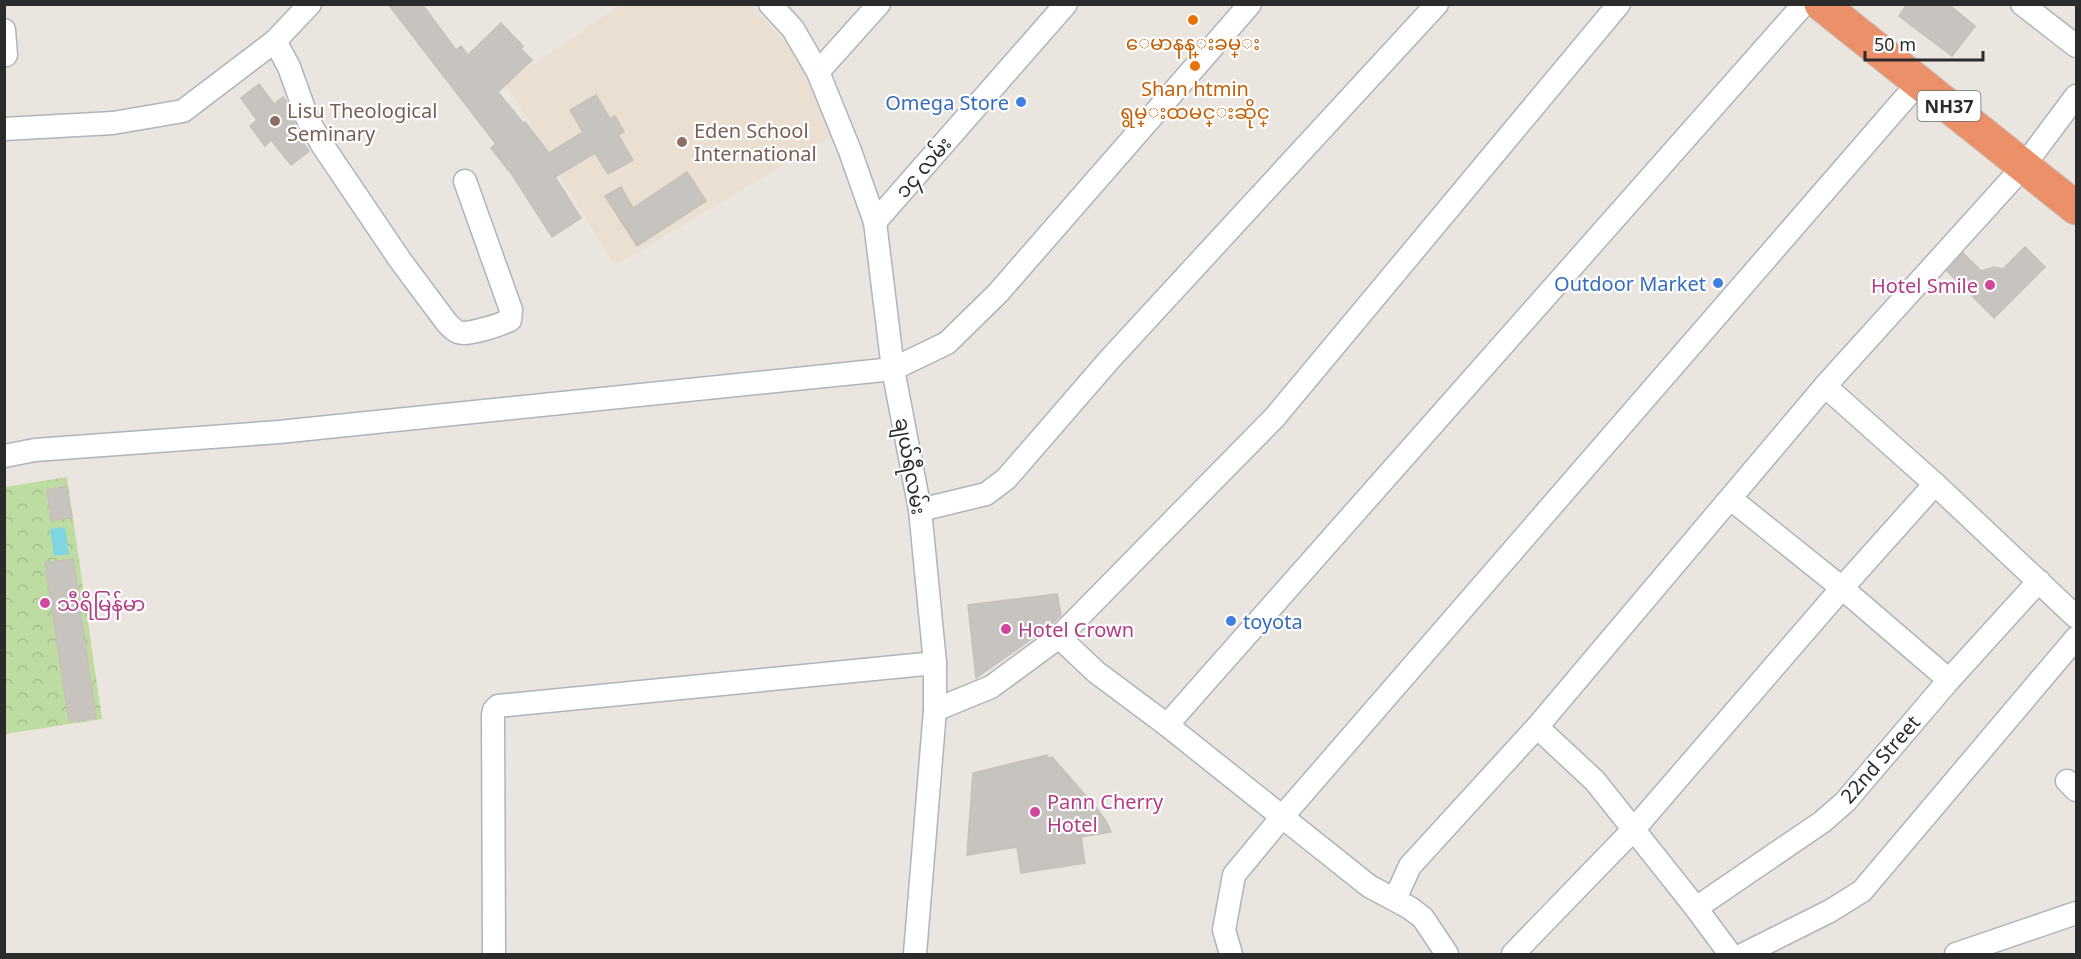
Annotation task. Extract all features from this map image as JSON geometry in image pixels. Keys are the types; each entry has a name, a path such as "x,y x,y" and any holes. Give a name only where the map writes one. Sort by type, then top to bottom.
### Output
{"highway":[{"name":"NH37","path":"1821,4 2076,208"}],"street":[{"path":"4,129 112,123 183,111 276,41 310,4"},
{"name":"ချယ်ရီလမ်း","path":"770,4 793,29 818,72 875,222 893,369 920,510 935,663 935,710 915,954"},
{"path":"818,72 879,4"},
{"name":"၁၄ လမ်း","path":"875,222 1066,4"},
{"path":"4,456 35,450 279,432 893,369 947,343 998,293 1250,4"},
{"path":"920,510 986,494 1006,479 1110,359 1437,4"},
{"path":"935,710 991,687 1059,637 1275,417 1619,4"},
{"path":"1167,725 1804,4"},
{"path":"2022,4 2076,46"},
{"path":"4,30 6,55"},
{"path":"276,41 289,67 308,120 323,146 400,260 447,323 455,330 464,333 502,324 510,320 512,310 465,182"},
{"path":"1231,954 1224,930 1234,875 1919,82"},
{"path":"1395,900 1410,866 1537,728 1826,386 2023,167 2076,96"},
{"path":"1826,386 1935,484 2076,618"},
{"path":"1514,954 1634,829 1935,484"},
{"path":"1731,499 1842,588 1949,680"},
{"name":"22nd Street","path":"1696,908 1822,822 1845,802 1949,680 2039,581"},
{"path":"1059,637 1096,672 1167,725 1369,885 1423,918 1447,954"},
{"path":"1744,954 1862,891 2076,638"},
{"path":"494,954 493,715 498,706 935,663"},
{"path":"1537,728 1595,781 1730,954"},
{"path":"1956,954 2076,913"}],"shaded area":[{"name":"Eden School International","path":"620,5 751,5 798,56 819,90 833,135 615,266 547,155 547,148 505,84"}],"green space":[{"name":"သီရိမြန်မာ","path":"67,477 102,719 5,734 5,487"}],"water":[{"path":"65,527 69,554 54,556 50,529"}],"building":[{"path":"388,4 422,4 456,50 461,46 468,55 501,23 523,46 521,49 532,60 498,92 549,153 583,132 570,110 596,95 610,119 615,116 624,132 618,135 633,160 608,174 595,153 555,177 581,218 552,237 513,176 491,148 496,144"},
{"path":"1907,4 1948,4 1975,26 1952,56 1899,16"},
{"path":"259,84 274,104 283,97 288,103 295,124 291,127 309,151 291,165 271,140 265,146 250,126 257,120 241,98"},
{"path":"687,172 706,201 637,246 605,196 621,187 633,208"},
{"path":"2025,247 2045,267 1994,318 1947,271 1963,253 1981,271 1994,267 2003,269"},
{"path":"66,486 72,517 51,521 47,490"},
{"path":"73,559 96,718 69,722 45,563"},
{"path":"1057,594 1061,615 1050,626 976,678 968,605"},
{"name":"Pann Cherry Hotel","path":"1047,755 1049,759 1052,757 1094,805 1111,832 1081,837 1085,863 1021,873 1017,847 967,855 973,773"}],"place":[{"name":"ေမာနန္းခမ္း","path":"1193,20"},
{"name":"Shan htmin ရွမ္းထမင္းဆိုင္","path":"1195,66"},
{"name":"Omega Store","path":"1021,102"},
{"name":"Lisu Theological Seminary","path":"275,121"},
{"name":"Eden School International","path":"682,142"},
{"name":"Outdoor Market","path":"1718,283"},
{"name":"Hotel Smile","path":"1990,285"},
{"name":"သီရိမြန်မာ","path":"45,603"},
{"name":"toyota","path":"1231,621"},
{"name":"Hotel Crown","path":"1006,629"},
{"name":"Pann Cherry Hotel","path":"1035,812"}]}
